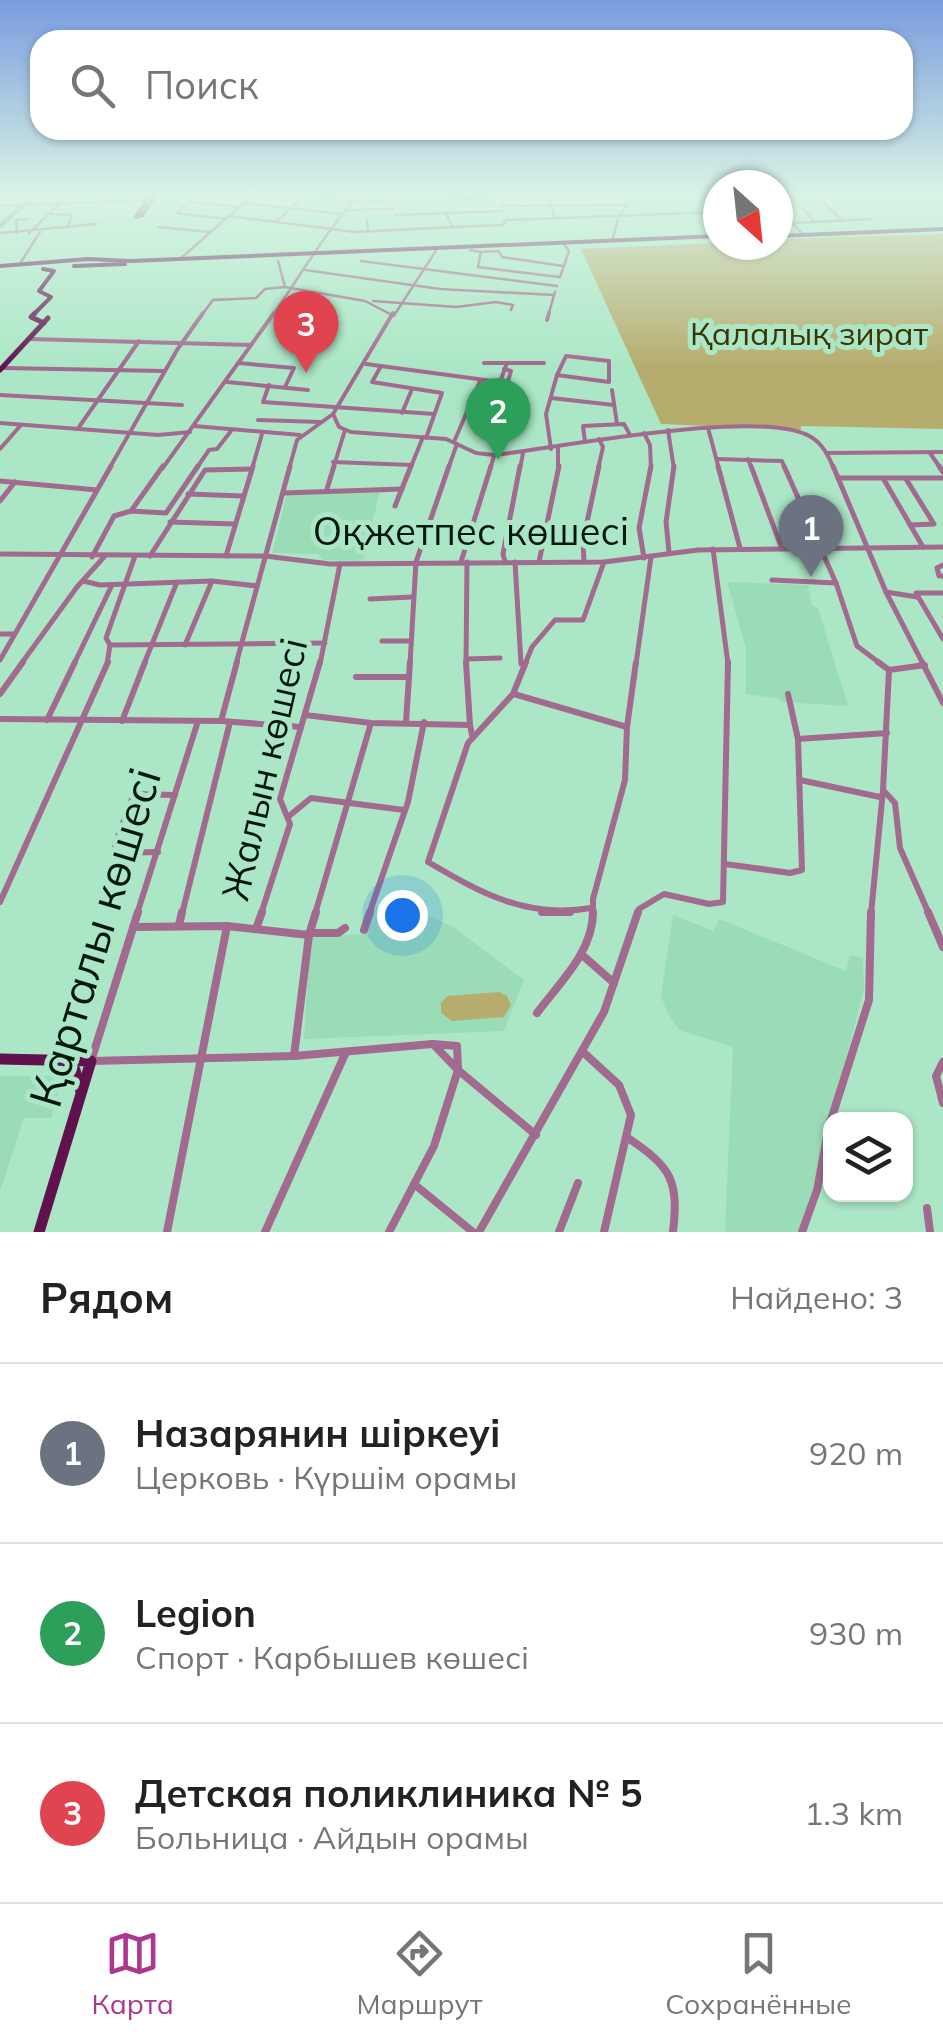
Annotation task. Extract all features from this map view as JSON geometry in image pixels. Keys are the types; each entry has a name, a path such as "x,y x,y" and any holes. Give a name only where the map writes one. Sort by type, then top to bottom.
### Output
{"main road":[{"path":"0,268 260,259 336,252"},
{"path":"139,264 295,256"},
{"path":"130,262 270,261 295,256"},
{"path":"260,259 270,261"},
{"path":"1,368 46,320 31,317 50,300 50,295 38,288 54,272 17,267"},
{"path":"64,1058 75,1070 81,1096"},
{"path":"0,1059 91,1061"},
{"name":"Қарталы көшесі","path":"38,1232 91,1061"}],"street":[{"path":"17,267 27,252"},
{"path":"180,259 187,252"},
{"path":"220,721 297,440 334,412 435,252"},
{"path":"482,252 478,267 560,277"},
{"path":"500,252 502,257 563,266"},
{"path":"547,320 568,252"},
{"path":"131,511 315,253"},
{"path":"278,260 285,287"},
{"path":"360,261 557,286"},
{"path":"305,270 414,284 554,295"},
{"path":"0,660 182,342 214,300 256,298 264,289 285,287 400,304 471,307 508,302 513,305 511,310"},
{"path":"365,301 395,314"},
{"path":"30,338 252,345"},
{"path":"79,427 139,342"},
{"path":"540,562 561,456 543,425 557,375 566,356 609,361 609,382 557,375"},
{"path":"484,363 544,363"},
{"path":"366,364 500,382 508,380 511,371 504,369 508,363"},
{"path":"238,364 294,368 285,386"},
{"path":"381,366 372,382 442,393 395,506"},
{"path":"1,368 165,372"},
{"path":"406,722 416,562 480,381"},
{"path":"226,382 308,390"},
{"path":"269,385 260,400 334,412 434,414"},
{"path":"402,413 412,389"},
{"path":"612,390 621,424 630,434"},
{"path":"0,395 182,405"},
{"path":"551,398 614,405"},
{"path":"334,412 345,430"},
{"path":"258,420 324,422"},
{"path":"0,423 158,436 190,432"},
{"path":"585,442 583,426 621,424"},
{"path":"0,450 21,425"},
{"path":"194,426 303,436"},
{"path":"345,430 424,437 494,455 668,430 708,428 807,434 820,442 827,453 886,592 939,684 943,701"},
{"path":"708,428 740,548"},
{"path":"327,489 332,462 345,430"},
{"path":"668,430 674,463 667,518 669,552"},
{"path":"92,557 112,518 131,511 166,513 208,450 217,448 231,432"},
{"path":"538,1013 581,954 592,932 591,908 624,780 626,726 648,558 639,538 652,447 644,433"},
{"path":"226,556 262,434"},
{"path":"584,562 583,541 603,447 599,439"},
{"path":"838,478 905,478 943,472 930,452"},
{"path":"827,453 943,452"},
{"path":"505,562 503,554 523,453"},
{"path":"472,735 464,562 494,455"},
{"path":"716,459 782,461 836,583 858,646 889,670 925,665"},
{"path":"748,459 782,549"},
{"path":"332,462 412,465"},
{"path":"150,556 188,494 210,468 252,469"},
{"path":"883,478 923,547"},
{"path":"905,478 934,524 910,525"},
{"path":"0,482 97,490"},
{"path":"0,501 14,482"},
{"path":"283,493 402,489"},
{"path":"188,494 242,496"},
{"path":"170,522 234,524"},
{"path":"408,527 426,530"},
{"name":"Оқжетпес көшесі","path":"0,554 265,556 340,564 604,562 712,549 943,547"},
{"path":"414,1184 476,1232 582,1052 614,983 639,909 664,894 720,904 725,895 728,661 712,549"},
{"path":"0,902 111,654 108,644 135,556"},
{"path":"0,694 82,581 104,557"},
{"path":"514,562 522,667"},
{"path":"591,908 552,915 521,908 490,897 428,862 432,839 472,735 513,694 532,647 558,619 582,620 604,562"},
{"name":"Жалын көшесі","path":"256,929 290,824 280,799 325,643 340,564"},
{"path":"943,565 937,568 939,576 943,576"},
{"path":"772,580 836,583"},
{"path":"82,581 112,585 212,581 256,586"},
{"path":"185,645 212,581"},
{"path":"122,720 177,582"},
{"path":"48,720 112,585"},
{"path":"886,592 943,593"},
{"path":"917,595 943,639"},
{"path":"370,599 412,597"},
{"path":"0,634 14,634"},
{"path":"382,641 410,642"},
{"path":"108,644 325,643"},
{"path":"466,658 500,658"},
{"path":"833,1112 868,1000 868,940 889,670"},
{"path":"356,678 408,677"},
{"path":"513,694 626,726"},
{"path":"725,864 790,873 802,870 798,739 788,694"},
{"path":"305,715 371,723 470,726"},
{"path":"0,719 220,721 302,727"},
{"name":"Қарталы көшесі","path":"91,1061 198,721"},
{"name":"Жалын көшесі","path":"179,925 230,722"},
{"path":"364,930 387,872 424,722"},
{"path":"294,1056 310,934 371,723"},
{"path":"798,739 887,733"},
{"path":"800,780 882,794 895,802 900,848 943,947"},
{"path":"158,852 117,853 115,844 134,794 176,796"},
{"path":"289,816 308,798 404,810"},
{"path":"133,926 227,926 310,934 338,934 346,928"},
{"name":"Жалын көшесі","path":"167,1232 227,926"},
{"path":"581,954 614,983"},
{"path":"91,1061 202,1060 433,1044 457,1046 458,1070 434,1146 389,1232"},
{"path":"433,1044 536,1135"},
{"path":"265,1232 346,1051"},
{"path":"582,1052 619,1085 632,1115 604,1232"},
{"path":"943,1062 936,1076 943,1103"},
{"path":"628,1138 654,1155 676,1180 674,1232"},
{"path":"802,1232 823,1157"},
{"path":"559,1232 578,1183"},
{"path":"928,1208 930,1232"}],"shaded area":[{"path":"380,491 363,561 324,560 318,554 272,553 287,494"},
{"path":"727,582 808,585 848,706 781,702 746,694 746,648"},
{"path":"375,906 413,909 452,926 524,980 504,1031 304,1039 310,936 368,934"},
{"path":"673,915 713,931 719,919 846,971 850,955 863,958 864,989 832,1112 823,1112 823,1147 801,1232 725,1232 733,1047 679,1030 661,996"},
{"path":"0,1076 64,1076 51,1118 24,1118 0,1191"}],"green space":[{"name":"Қалалық зират","path":"583,252 703,252 703,260 793,260 793,252 943,252 943,429 801,426 801,430 661,424"},
{"path":"499,992 507,996 511,1005 504,1017 452,1021 441,1013 441,1003 447,996"}],"place":[{"name":"Детская поликлиника № 5","path":"306,373"},
{"name":"Legion","path":"498,460"},
{"name":"Назарянин шіркеуі","path":"811,577"}]}
